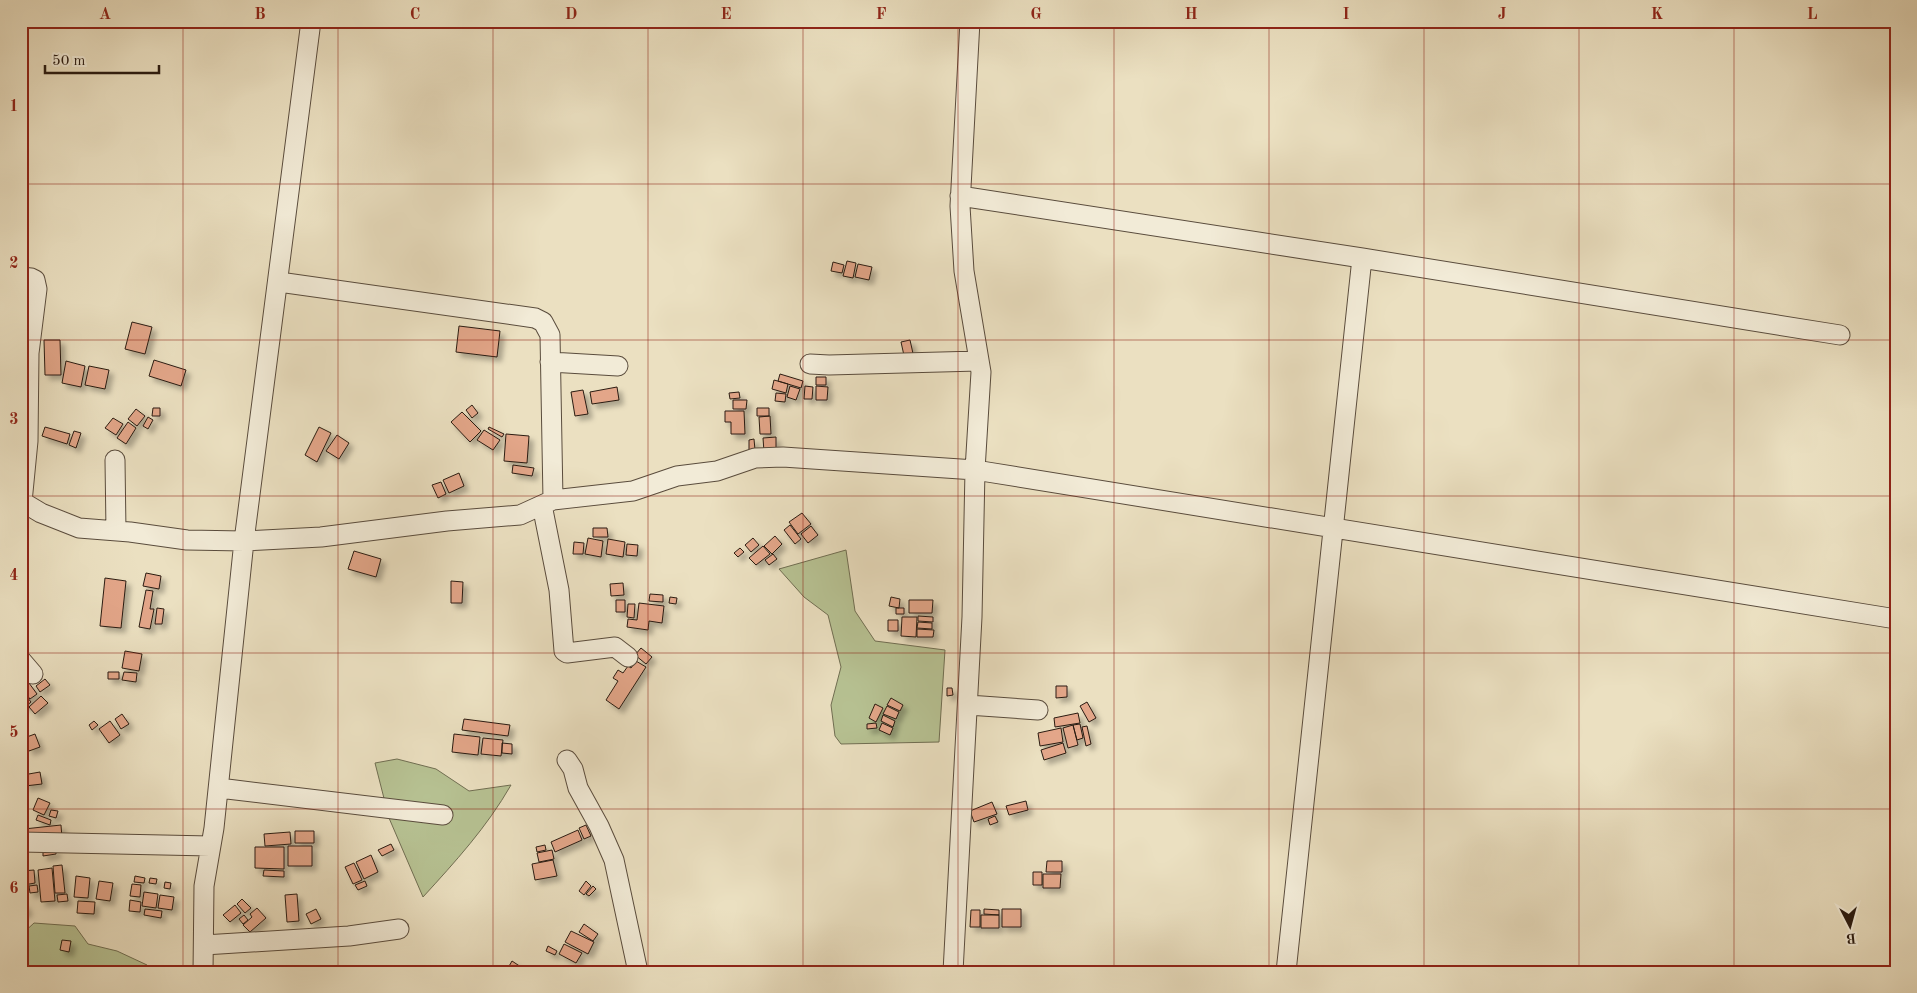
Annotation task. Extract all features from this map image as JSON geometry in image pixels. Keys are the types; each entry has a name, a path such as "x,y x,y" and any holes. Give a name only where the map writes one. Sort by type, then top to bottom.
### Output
{"street":[{"path":"203,972 204,886 218,788 244,541 278,282 280,248 311,21"},
{"path":"954,972 972,617 975,470 981,372 964,271 960,196 970,21"},
{"path":"960,196 1840,335"},
{"path":"1286,972 1362,258"},
{"path":"21,277 35,280 37,289 29,353 28,441 22,502 41,513 79,528 187,540 244,541 321,536 447,521 520,515 547,502 633,491 677,476 717,471 755,458 783,456 975,470 1896,619"},
{"path":"278,282 535,318 548,327 550,335 550,362 547,502 559,590 564,651 567,653 615,647 628,657"},
{"path":"810,364 978,361"},
{"path":"550,362 618,366"},
{"path":"114,460 117,511 116,531"},
{"path":"968,705 1038,710"},
{"path":"567,760 573,768 578,788 599,826 614,860 638,972"},
{"path":"218,788 443,815"},
{"path":"21,842 210,846"},
{"path":"204,945 350,936 398,929"}],"green space":[{"path":"846,550 855,611 875,641 945,650 939,742 841,744 835,736 831,705 841,667 828,615 804,597 779,569"},
{"path":"397,759 436,769 469,791 511,785 481,830 423,897 389,818 375,763"},
{"path":"34,923 75,926 88,944 117,951 147,965 149,972 21,972 21,935"}],"building":[{"path":"847,261 856,263 853,278 843,276"},
{"path":"833,262 844,265 842,273 831,271"},
{"path":"858,264 872,267 869,280 855,277"},
{"path":"132,322 152,327 145,354 125,349"},
{"path":"459,326 500,331 497,357 456,352"},
{"path":"44,340 60,340 61,375 45,375"},
{"path":"910,340 914,358 905,360 901,342"},
{"path":"154,360 186,370 181,386 149,376"},
{"path":"66,361 85,366 81,387 62,383"},
{"path":"89,366 109,370 105,389 85,385"},
{"path":"780,374 803,381 801,388 778,381"},
{"path":"816,377 826,377 826,385 816,385"},
{"path":"774,380 788,384 786,393 772,389"},
{"path":"790,386 800,389 796,400 787,397"},
{"path":"805,386 813,387 812,399 804,399"},
{"path":"816,386 828,387 827,400 816,400"},
{"path":"617,387 619,400 592,404 590,392"},
{"path":"583,390 588,414 575,416 571,392"},
{"path":"739,392 740,398 730,399 729,393"},
{"path":"776,393 786,394 785,402 775,401"},
{"path":"733,400 747,400 746,409 733,409"},
{"path":"472,405 478,413 472,418 466,410"},
{"path":"153,408 160,408 160,416 152,416"},
{"path":"757,408 769,408 769,416 757,416"},
{"path":"136,409 145,416 137,426 128,419"},
{"path":"725,411 744,411 745,434 731,434 731,422 725,422"},
{"path":"462,412 481,431 470,442 451,422"},
{"path":"770,416 771,434 760,434 759,417"},
{"path":"148,417 153,420 148,429 143,426"},
{"path":"113,418 123,424 116,435 105,428"},
{"path":"128,422 136,428 126,444 117,438"},
{"path":"45,427 70,434 67,444 42,436"},
{"path":"319,427 331,433 317,462 305,455"},
{"path":"489,427 504,434 502,437 488,429"},
{"path":"484,430 500,440 493,450 477,440"},
{"path":"74,431 81,433 76,448 69,445"},
{"path":"506,434 529,436 527,463 504,461"},
{"path":"337,435 349,443 339,459 326,451"},
{"path":"776,437 776,451 764,452 763,438"},
{"path":"754,439 755,450 749,450 749,440"},
{"path":"513,465 534,468 532,476 512,473"},
{"path":"459,473 464,486 449,493 443,480"},
{"path":"441,482 446,494 438,498 432,485"},
{"path":"802,513 811,524 798,534 789,522"},
{"path":"790,525 801,539 795,544 784,530"},
{"path":"811,526 818,535 808,543 801,534"},
{"path":"593,528 607,528 608,537 593,537"},
{"path":"775,536 782,544 772,554 764,546"},
{"path":"588,538 603,541 601,557 585,554"},
{"path":"753,538 759,545 751,552 745,545"},
{"path":"608,539 625,542 623,557 606,554"},
{"path":"574,542 584,543 583,554 573,554"},
{"path":"627,544 638,545 637,556 626,555"},
{"path":"763,546 770,554 756,565 749,558"},
{"path":"740,548 744,552 738,557 734,553"},
{"path":"354,551 381,559 376,577 348,569"},
{"path":"773,554 777,559 769,565 765,560"},
{"path":"146,573 161,576 159,589 143,586"},
{"path":"105,578 126,581 121,628 100,626"},
{"path":"451,581 463,582 462,603 451,603"},
{"path":"623,583 624,595 611,596 610,584"},
{"path":"146,590 153,591 150,609 154,609 150,629 139,627"},
{"path":"650,594 663,595 663,602 649,601"},
{"path":"670,597 677,598 676,604 669,603"},
{"path":"891,597 900,599 899,608 889,606"},
{"path":"616,600 625,600 625,612 616,612"},
{"path":"909,600 933,600 932,613 909,613"},
{"path":"639,603 664,606 662,623 649,621 648,630 627,627 628,619 637,620"},
{"path":"628,604 635,604 634,618 627,617"},
{"path":"157,608 164,609 162,624 155,624"},
{"path":"896,608 904,608 904,614 896,614"},
{"path":"918,616 933,617 933,622 918,621"},
{"path":"902,617 917,617 916,637 901,636"},
{"path":"888,620 898,620 898,631 888,631"},
{"path":"918,622 932,623 932,629 917,628"},
{"path":"917,629 934,630 933,637 917,637"},
{"path":"641,648 652,657 646,664 635,655"},
{"path":"125,651 142,654 139,671 122,668"},
{"path":"636,661 646,667 619,709 606,700 618,681 613,678 618,670 623,673 628,666 631,668"},
{"path":"108,672 119,672 119,679 108,679"},
{"path":"124,672 137,673 136,682 122,680"},
{"path":"45,679 50,685 40,692 36,686"},
{"path":"29,683 37,694 30,699 22,689"},
{"path":"1056,686 1067,686 1067,697 1056,698"},
{"path":"947,688 952,688 953,695 947,696"},
{"path":"23,692 31,702 25,707 21,703"},
{"path":"41,696 48,703 35,714 29,707"},
{"path":"891,698 903,705 900,711 887,705"},
{"path":"1087,702 1096,718 1089,722 1080,706"},
{"path":"875,704 883,708 876,722 869,718"},
{"path":"887,706 899,712 896,719 883,714"},
{"path":"1078,713 1080,723 1055,727 1054,718"},
{"path":"122,714 129,724 121,729 115,719"},
{"path":"883,715 895,721 893,727 881,721"},
{"path":"464,719 510,725 508,736 462,730"},
{"path":"94,721 98,725 92,730 89,725"},
{"path":"110,721 120,735 109,743 99,729"},
{"path":"876,723 877,728 867,729 867,724"},
{"path":"882,723 893,728 890,735 879,730"},
{"path":"1080,724 1083,738 1077,740 1073,725"},
{"path":"1073,725 1078,745 1068,748 1063,728"},
{"path":"1087,726 1091,744 1086,746 1082,727"},
{"path":"1061,728 1063,742 1040,746 1038,733"},
{"path":"35,734 40,747 29,751 24,738"},
{"path":"454,734 480,737 478,755 452,752"},
{"path":"483,738 503,740 501,756 481,754"},
{"path":"502,743 512,744 512,754 502,753"},
{"path":"1063,743 1066,753 1044,760 1041,750"},
{"path":"40,772 42,784 25,786 23,775"},
{"path":"38,798 50,803 44,815 33,810"},
{"path":"1026,801 1028,810 1009,815 1006,806"},
{"path":"992,802 997,814 974,822 970,811"},
{"path":"51,810 58,811 56,818 49,816"},
{"path":"38,815 51,820 50,825 36,820"},
{"path":"995,816 998,822 990,825 988,819"},
{"path":"61,825 62,838 25,841 24,829"},
{"path":"586,825 591,836 584,839 579,828"},
{"path":"578,830 582,840 555,852 551,842"},
{"path":"295,831 314,831 314,843 295,843"},
{"path":"290,832 291,844 265,846 264,834"},
{"path":"391,844 394,850 382,856 378,850"},
{"path":"545,845 546,850 537,852 536,847"},
{"path":"288,846 312,846 312,866 288,866"},
{"path":"255,847 284,847 284,869 255,868"},
{"path":"56,849 56,854 43,856 43,850"},
{"path":"552,850 554,859 539,862 537,853"},
{"path":"371,855 378,872 364,879 356,862"},
{"path":"553,860 557,876 535,880 532,864"},
{"path":"1047,861 1062,861 1062,872 1046,872"},
{"path":"354,863 362,880 353,884 345,867"},
{"path":"62,865 65,893 55,893 53,866"},
{"path":"52,868 55,901 41,902 38,870"},
{"path":"34,870 35,883 24,885 22,871"},
{"path":"264,870 284,871 284,877 263,876"},
{"path":"1033,872 1042,872 1042,885 1033,885"},
{"path":"1043,874 1061,874 1060,888 1043,888"},
{"path":"76,876 90,878 88,898 74,897"},
{"path":"135,876 145,878 144,883 134,882"},
{"path":"150,878 157,879 156,884 149,883"},
{"path":"99,881 113,883 110,901 96,899"},
{"path":"365,881 367,886 358,890 355,885"},
{"path":"586,881 591,886 584,895 579,891"},
{"path":"165,882 171,883 170,889 164,888"},
{"path":"132,884 141,885 140,897 130,896"},
{"path":"37,885 38,892 30,893 29,886"},
{"path":"593,886 596,889 589,896 586,894"},
{"path":"144,892 158,894 156,908 142,906"},
{"path":"67,894 68,901 58,902 57,895"},
{"path":"297,894 299,921 287,922 285,895"},
{"path":"160,895 174,897 172,910 158,908"},
{"path":"242,899 251,908 245,913 237,904"},
{"path":"130,900 141,902 140,912 129,911"},
{"path":"78,901 95,902 94,914 77,913"},
{"path":"24,903 28,911 21,915 21,905"},
{"path":"235,905 241,913 230,922 223,915"},
{"path":"257,908 266,918 250,932 243,925 252,917 250,914"},
{"path":"145,909 162,911 161,918 144,915"},
{"path":"316,909 321,919 311,924 306,914"},
{"path":"984,909 999,910 999,915 984,914"},
{"path":"1002,909 1021,909 1021,927 1002,927"},
{"path":"971,910 980,910 980,927 970,927"},
{"path":"244,915 248,920 243,924 239,919"},
{"path":"981,915 999,915 999,928 981,928"},
{"path":"584,924 598,934 593,941 579,932"},
{"path":"571,931 594,942 588,954 565,942"},
{"path":"62,940 71,941 69,952 60,950"},
{"path":"564,944 582,953 576,963 559,954"},
{"path":"548,946 557,951 555,955 546,951"},
{"path":"512,961 521,967 518,972 508,968"}]}
